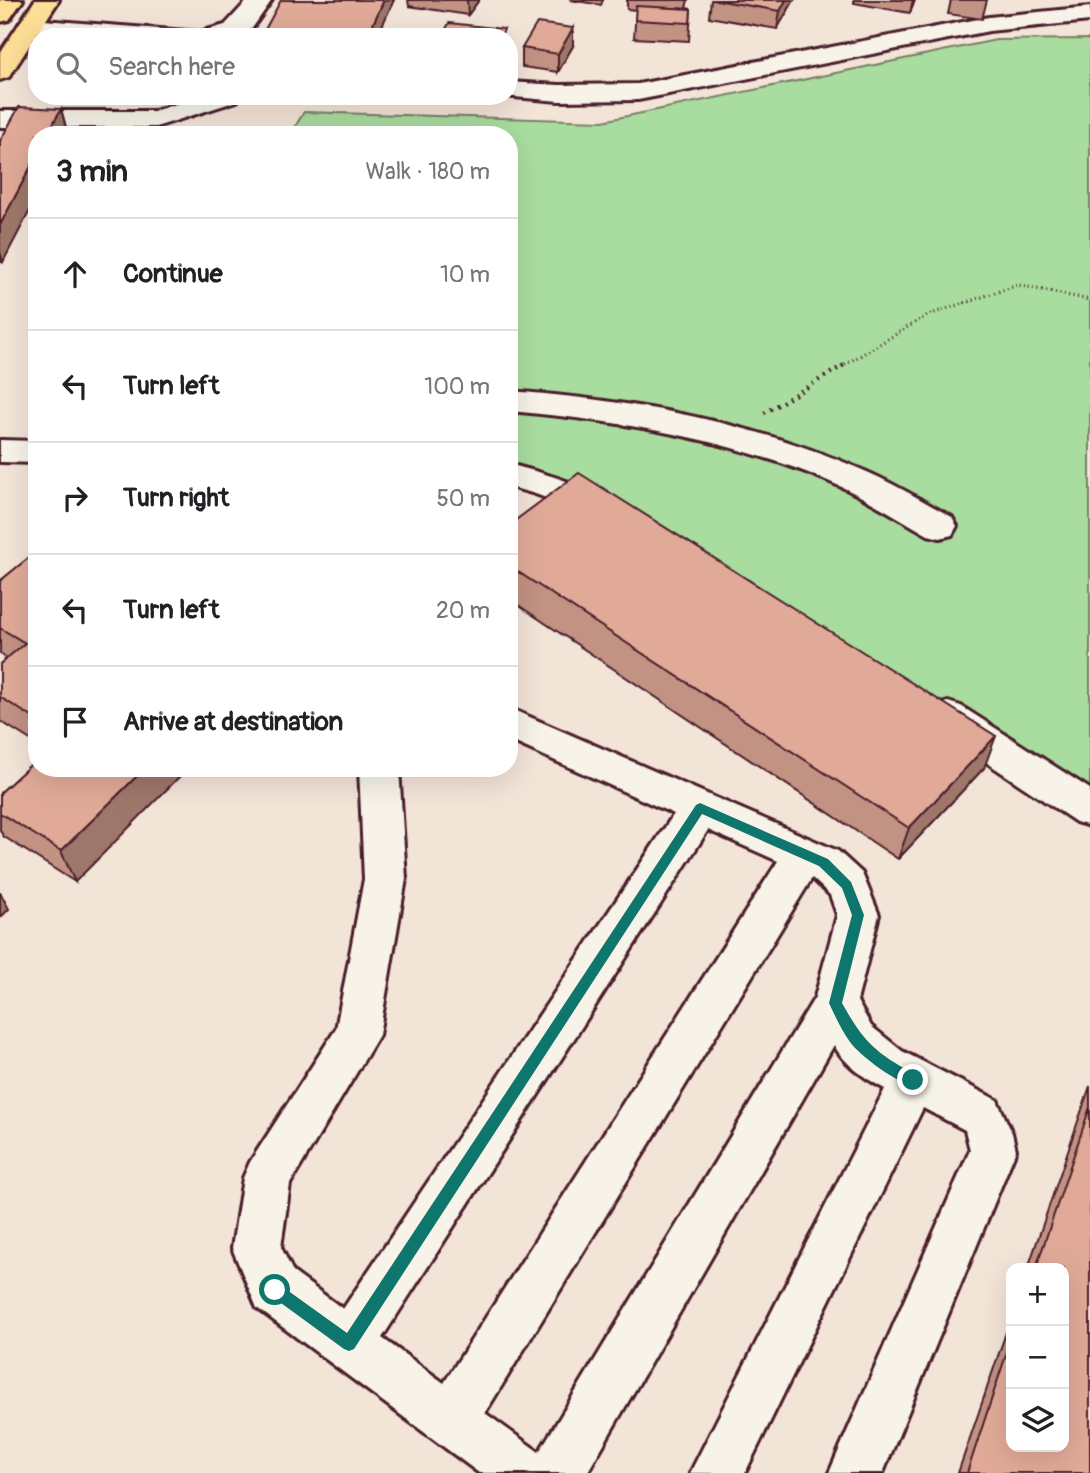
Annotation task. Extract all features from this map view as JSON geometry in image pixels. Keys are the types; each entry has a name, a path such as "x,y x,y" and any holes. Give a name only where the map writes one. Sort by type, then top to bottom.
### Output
{"main road":[{"path":"0,15 11,0"},
{"path":"30,26 47,0"},
{"path":"0,72 28,29"}],"street":[{"path":"239,28 260,0"},
{"path":"518,91 638,92 989,24 1090,14"},
{"path":"30,26 59,28"},
{"path":"158,126 207,105"},
{"path":"0,119 136,126"},
{"path":"518,402 568,405 728,434 847,476 940,526"},
{"path":"0,451 28,452"},
{"path":"518,478 560,490 632,532"},
{"path":"920,701 969,729 1090,810"},
{"path":"518,727 824,863 847,885 858,915 835,1003 557,1473"},
{"path":"379,777 385,878 357,1035 267,1178 256,1248 275,1290 523,1473"},
{"path":"349,1344 700,808"},
{"path":"450,1420 805,854"},
{"path":"835,1003 855,1040 887,1066 981,1115 993,1150 856,1473"},
{"path":"717,1473 913,1080"}],"path":[{"path":"728,434 928,315 1018,285 1090,300"}],"green space":[{"path":"1090,39 1090,792 518,479 518,126 295,126 304,112 603,121 996,40"}],"building":[{"path":"281,0 384,0 371,28 266,28"},
{"path":"716,0 786,0 780,11"},
{"path":"636,6 691,9 690,23 635,20"},
{"path":"449,23 495,28 446,28"},
{"path":"537,23 573,28 558,54 522,48"},
{"path":"19,107 61,109 52,126 28,126 28,172 0,225 0,141"},
{"path":"579,473 996,736 909,828 518,572 518,518"},
{"path":"28,558 28,714 0,697 0,664 25,643 0,628 0,581"},
{"path":"28,767 28,777 136,777 61,851 0,813 0,793"},
{"path":"1090,1107 1090,1473 967,1473 1006,1355 1006,1452 1069,1452 1069,1263 1038,1263"}],"route":[{"path":"275,1290 349,1344 700,808 824,863 847,885 858,915 835,1003 855,1040 887,1066 913,1080"}]}
